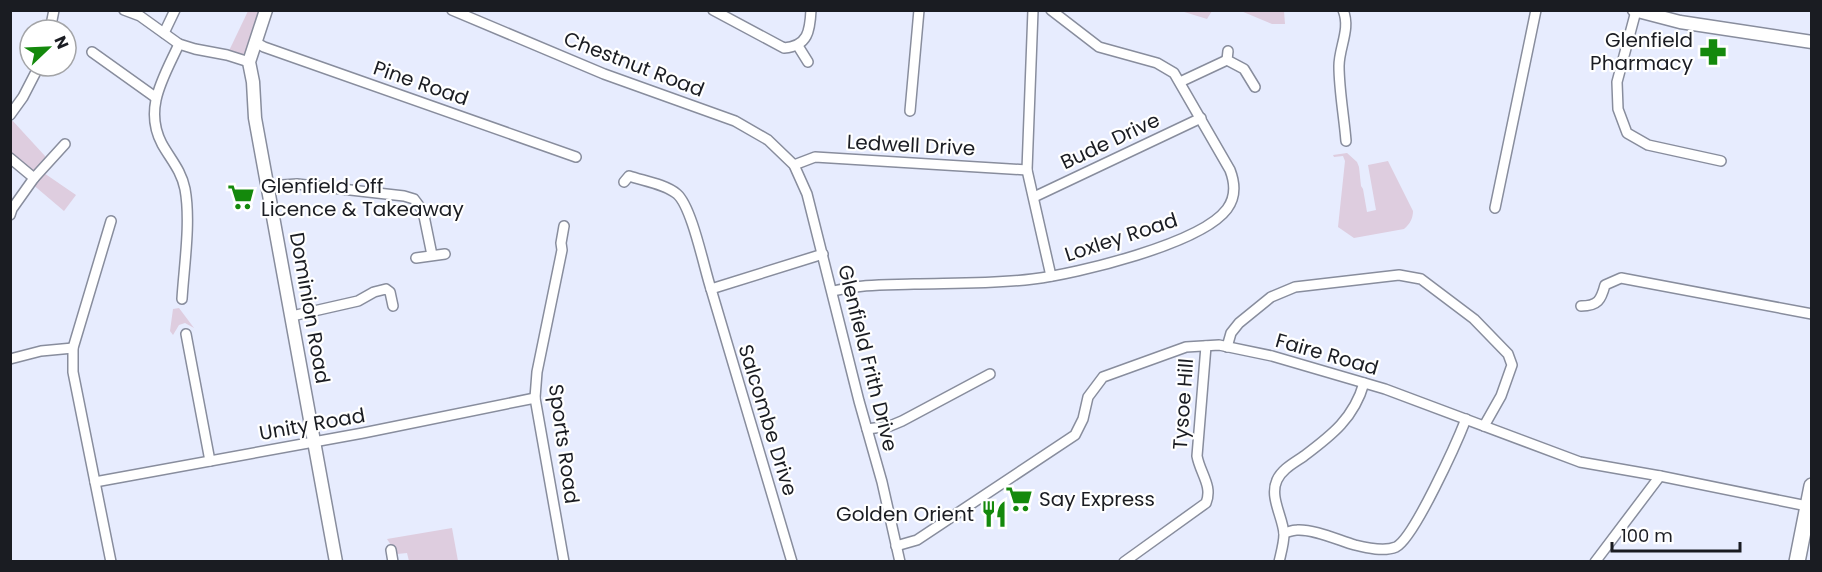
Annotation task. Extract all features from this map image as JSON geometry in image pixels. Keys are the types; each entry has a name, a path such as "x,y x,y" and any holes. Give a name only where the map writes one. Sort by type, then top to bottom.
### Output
{"highway":[{"path":"1797,561 1812,486"}],"street":[{"path":"124,10 140,16 179,44 249,62 266,10"},
{"path":"164,33 175,10"},
{"name":"Chestnut Road","path":"452,10 594,70 735,121 768,140 795,165"},
{"path":"713,10 784,48 798,46 809,32 811,10"},
{"path":"1033,10 1027,170 1051,276"},
{"name":"Loxley Road","path":"833,291 857,285 1030,279 1081,271 1182,238 1222,214 1230,205 1234,186 1230,170 1174,73 1157,63 1099,47 1051,10"},
{"path":"1343,10 1346,17 1345,41 1339,65 1346,141"},
{"path":"1495,208 1536,10"},
{"path":"910,111 919,11"},
{"path":"1721,161 1648,145 1627,133 1618,109 1617,82 1635,11 1680,16 1812,42"},
{"name":"Pine Road","path":"255,42 576,157"},
{"path":"179,44 155,97 154,113 162,144 181,175 187,203 182,299"},
{"path":"798,46 808,64"},
{"path":"92,52 155,97"},
{"path":"1180,82 1228,55 1244,69 1255,87"},
{"name":"Dominion Road","path":"249,62 253,82 255,118 336,561"},
{"path":"11,112 23,97 33,78"},
{"name":"Bude Drive","path":"1034,197 1201,118"},
{"path":"10,215 34,178 65,144"},
{"path":"10,158 34,178"},
{"name":"Ledwell Drive","path":"795,165 815,158 1027,170"},
{"name":"Glenfield Frith Drive","path":"795,165 807,195 833,291 900,561"},
{"name":"Salcombe Drive","path":"624,182 629,176 669,189 682,199 689,213 792,561"},
{"path":"268,186 297,184 382,193 414,199 426,219 432,255"},
{"path":"111,221 73,348 73,372 111,561"},
{"name":"Sports Road","path":"564,226 562,250 537,372 535,398 564,561"},
{"path":"416,258 445,254"},
{"path":"711,289 823,254"},
{"path":"1227,346 1231,333 1239,323 1271,297 1295,287 1399,274 1421,279 1474,319 1508,354 1512,365 1501,396 1484,426"},
{"path":"1581,306 1594,304 1600,299 1605,285 1620,278 1812,314"},
{"path":"292,316 358,302 374,292 386,289 390,292 393,306"},
{"path":"186,334 210,461"},
{"name":"Faire Road","path":"897,546 917,540 1075,435 1083,419 1088,397 1103,377 1186,347 1219,345 1272,356 1364,383 1580,462 1807,506"},
{"name":"Tysoe Hill","path":"1126,561 1206,503 1209,496 1208,484 1199,468 1197,456 1206,346"},
{"path":"10,359 41,351 73,348"},
{"path":"867,429 890,426 902,421 990,374"},
{"path":"1279,561 1284,533 1276,502 1275,483 1280,473 1334,433 1360,397 1364,383"},
{"name":"Unity Road","path":"95,482 363,433 535,398"},
{"path":"1284,533 1296,529 1309,531 1362,547 1382,549 1394,547 1404,541 1425,505 1467,419"},
{"path":"1595,561 1660,476"},
{"path":"391,550 393,561"}],"shaded area":[{"path":"248,11 266,11 249,62 227,55"},
{"path":"1181,11 1212,11 1207,19"},
{"path":"1241,11 1284,11 1285,24 1272,24"},
{"path":"11,119 45,156 48,163 41,171 76,195 64,211 31,183 34,178 11,158"},
{"path":"1347,153 1359,167 1367,212 1376,210 1368,165 1388,161 1413,211 1411,221 1404,229 1354,238 1338,227 1345,161 1343,156 1334,157 1333,155"},
{"path":"179,308 194,328 185,323 179,325 173,335 170,331 173,309"},
{"path":"452,528 458,561 409,561 407,553 397,554 387,539"}],"place":[{"name":"Glenfield Pharmacy","path":"1713,52"},
{"name":"Glenfield Off Licence & Takeaway","path":"241,197"},
{"name":"Say Express","path":"1019,499"},
{"name":"Golden Orient","path":"994,514"}]}
